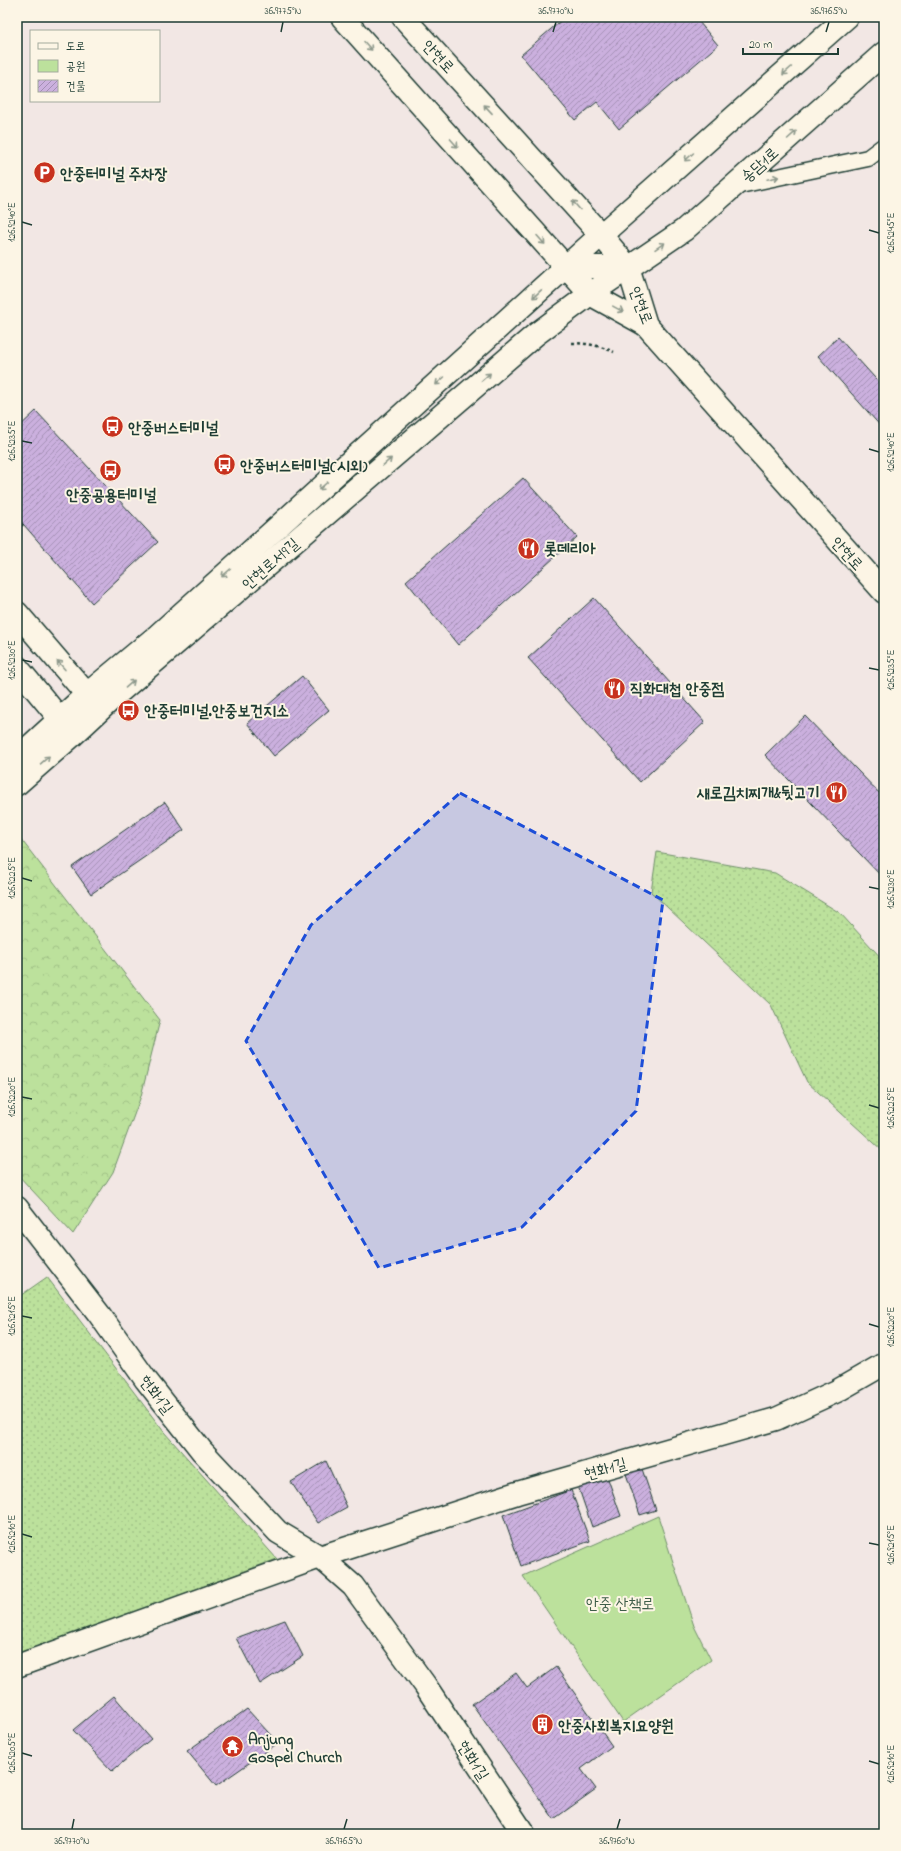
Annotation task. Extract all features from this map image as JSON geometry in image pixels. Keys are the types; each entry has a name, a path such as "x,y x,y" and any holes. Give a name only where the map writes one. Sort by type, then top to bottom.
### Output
{"street":[{"path":"342,17 590,294 646,325"},
{"name":"안현로","path":"403,17 602,235 628,267 646,325 884,592"},
{"path":"17,784 67,727 94,702 158,635 566,267 847,17"},
{"name":"송담1로","path":"590,294 684,230 884,53"},
{"path":"566,267 628,267"},
{"name":"안현로서9길","path":"94,702 535,335 590,294"},
{"path":"17,613 94,702"},
{"path":"17,667 67,727"},
{"path":"17,758 67,727"},
{"name":"현화1길","path":"17,1208 99,1314 146,1380 202,1451 278,1532 320,1557 353,1586 424,1685 524,1834"},
{"name":"현화1길","path":"320,1557 517,1493 776,1419 837,1392 884,1364"},
{"path":"17,1666 320,1557"}],"lane":[{"path":"735,186 868,158 884,146"}],"path":[{"path":"17,530 24,524"}],"highlighted area":[{"path":"460,793 663,900 636,1111 522,1227 379,1268 246,1041 311,925"}],"green space":[{"path":"20,838 160,1020 141,1096 113,1172 73,1234 17,1174 17,841"},
{"path":"657,852 775,873 840,913 884,961 884,1152 807,1082 771,1005 651,892"},
{"path":"47,1277 164,1432 277,1559 17,1656 17,1298"},
{"name":"안중 산책로","path":"658,1516 694,1626 711,1660 623,1722 523,1576"}],"building":[{"path":"565,17 695,17 718,45 619,129 597,102 575,120 521,55"},
{"path":"838,337 884,388 884,430 818,356"},
{"path":"36,411 158,542 92,603 17,517 17,429"},
{"path":"523,478 577,537 458,645 406,581"},
{"path":"594,598 705,722 640,782 528,658"},
{"path":"302,676 329,710 274,756 247,723"},
{"path":"805,716 884,798 884,879 765,755"},
{"path":"165,802 184,830 91,894 72,867"},
{"path":"326,1461 347,1507 318,1523 291,1482"},
{"path":"641,1466 656,1510 640,1515 625,1471"},
{"path":"607,1476 621,1516 592,1527 578,1486"},
{"path":"571,1490 590,1541 521,1566 503,1515"},
{"path":"285,1620 303,1656 260,1684 236,1638"},
{"name":"안중사회복지요양원","path":"556,1667 612,1746 581,1769 596,1789 554,1819 472,1704 516,1673 527,1688"},
{"path":"114,1696 151,1739 112,1771 73,1730"},
{"name":"Anjung Gospel Church","path":"247,1709 278,1743 216,1786 187,1751"}],"place":[{"name":"안중터미널 주차장","path":"45,173"},
{"name":"안중버스터미널","path":"113,427"},
{"name":"안중버스터미널(시외)","path":"225,465"},
{"name":"안중공용터미널","path":"111,470"},
{"name":"롯데리아","path":"528,548"},
{"name":"직화대첩 안중점","path":"614,688"},
{"name":"안중터미널.안중보건지소","path":"129,710"},
{"name":"새로김치찌개&뒷고기","path":"836,792"},
{"name":"안중사회복지요양원","path":"542,1725"},
{"name":"Anjung Gospel Church","path":"232,1747"}]}
